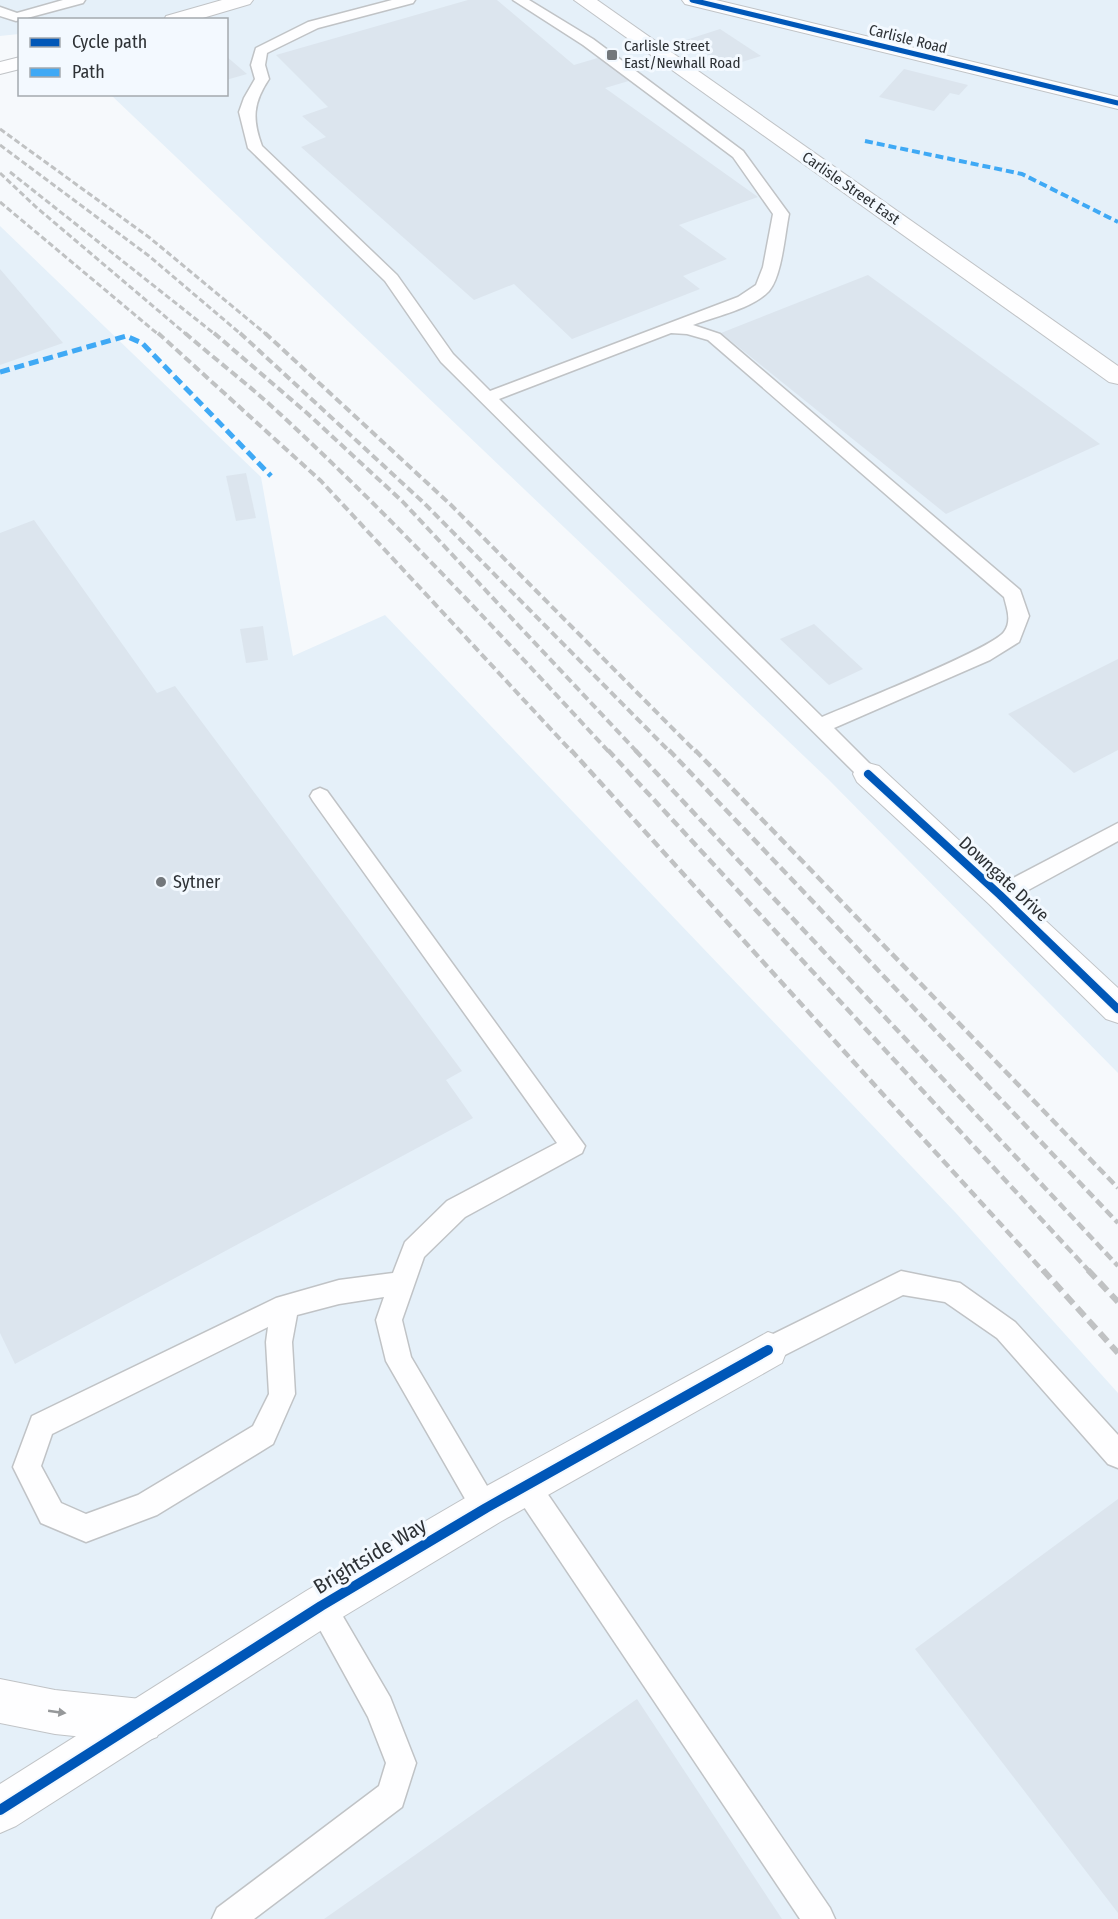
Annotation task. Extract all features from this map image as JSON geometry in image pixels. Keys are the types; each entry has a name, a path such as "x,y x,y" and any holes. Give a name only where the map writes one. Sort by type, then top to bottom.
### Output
{"street":[{"path":"180,18 243,0"},
{"name":"Carlisle Street East","path":"584,0 1118,377"},
{"name":"Carlisle Road","path":"692,0 1118,104"},
{"path":"0,68 18,64"},
{"name":"Downgate Drive","path":"868,774 1000,895 1118,1009"},
{"name":"Brightside Way","path":"0,1810 321,1606 486,1508 768,1350"},
{"path":"0,1701 55,1712 141,1721"}],"lane":[{"path":"0,11 16,17 78,0"},
{"path":"408,0 311,25 283,35 261,51 258,65 262,79 247,102 247,127 255,148 391,278 447,358 868,774"},
{"path":"487,398 744,300 763,288 771,267 781,214 738,154 588,42 520,0"},
{"path":"668,328 688,329 714,336 1013,594 1019,616 1012,637 983,655 820,726"},
{"path":"320,796 573,1146 456,1209 414,1250 389,1320 399,1361 486,1508"},
{"path":"1000,895 1118,831"},
{"path":"285,1306 279,1342 282,1394 263,1435 147,1505 86,1528 51,1513 27,1467 42,1425 285,1306 339,1292 401,1283"},
{"path":"768,1350 901,1283 951,1291 1006,1330 1118,1455"},
{"path":"526,1486 819,1919"},
{"path":"228,1919 391,1796 401,1763 379,1708 321,1606"}],"shaded area":[{"path":"0,0 1118,0 1118,1073 828,779 112,96 228,96 228,18 18,18 18,34 0,36"},
{"path":"0,226 261,477 293,656 385,615 955,1212 1118,1393 1118,1919 0,1919"}],"building":[{"path":"468,0 497,0 574,65 601,57 632,80 605,88 758,197 679,225 727,259 683,276 700,289 572,339 514,284 474,300 301,147 326,137 302,116 328,107 276,55"},
{"path":"720,29 761,56 726,67 686,40"},
{"path":"228,58 247,74 228,79"},
{"path":"904,69 968,85 959,95 950,93 934,111 879,97"},
{"path":"0,269 63,343 0,365"},
{"path":"868,275 1100,444 946,514 721,333"},
{"path":"246,473 256,518 236,521 226,476"},
{"name":"Sytner","path":"34,520 157,693 175,686 462,1071 446,1080 473,1118 15,1364 0,1333 0,533"},
{"path":"814,624 863,669 829,685 780,639"},
{"path":"263,626 268,660 246,663 240,629"},
{"path":"1118,659 1118,750 1074,773 1008,714"},
{"path":"1118,1499 1118,1913 915,1649"},
{"path":"637,1699 782,1919 324,1919"}],"railway":[{"path":"0,129 150,238 267,335"},
{"path":"0,145 149,256 242,335"},
{"path":"10,172 216,335"},
{"path":"0,173 36,207 187,335"},
{"path":"0,202 159,335"},
{"path":"158,333 321,481 572,752"},
{"path":"185,333 268,403 364,495 488,622 609,752"},
{"path":"214,333 308,414 402,501 637,752"},
{"path":"240,333 425,504 670,752"},
{"path":"265,333 451,505 696,752"},
{"path":"571,750 1044,1272"},
{"path":"608,750 1090,1272"},
{"path":"635,750 1118,1266"},
{"path":"669,750 1118,1223"},
{"path":"695,750 1118,1188"},
{"path":"1043,1270 1118,1353"},
{"path":"1088,1270 1118,1302"}],"marked path":[{"path":"865,141 994,166 1022,174 1118,222"},
{"path":"0,372 126,336 142,343 271,476"}],"cycle path":[{"path":"692,0 1118,103"},
{"path":"868,774 1000,895 1118,1009"},
{"path":"0,1810 321,1606 486,1508 768,1350"}],"place":[{"name":"Carlisle Street East/Newhall Road","path":"612,55"},
{"name":"Sytner","path":"161,882"}]}
